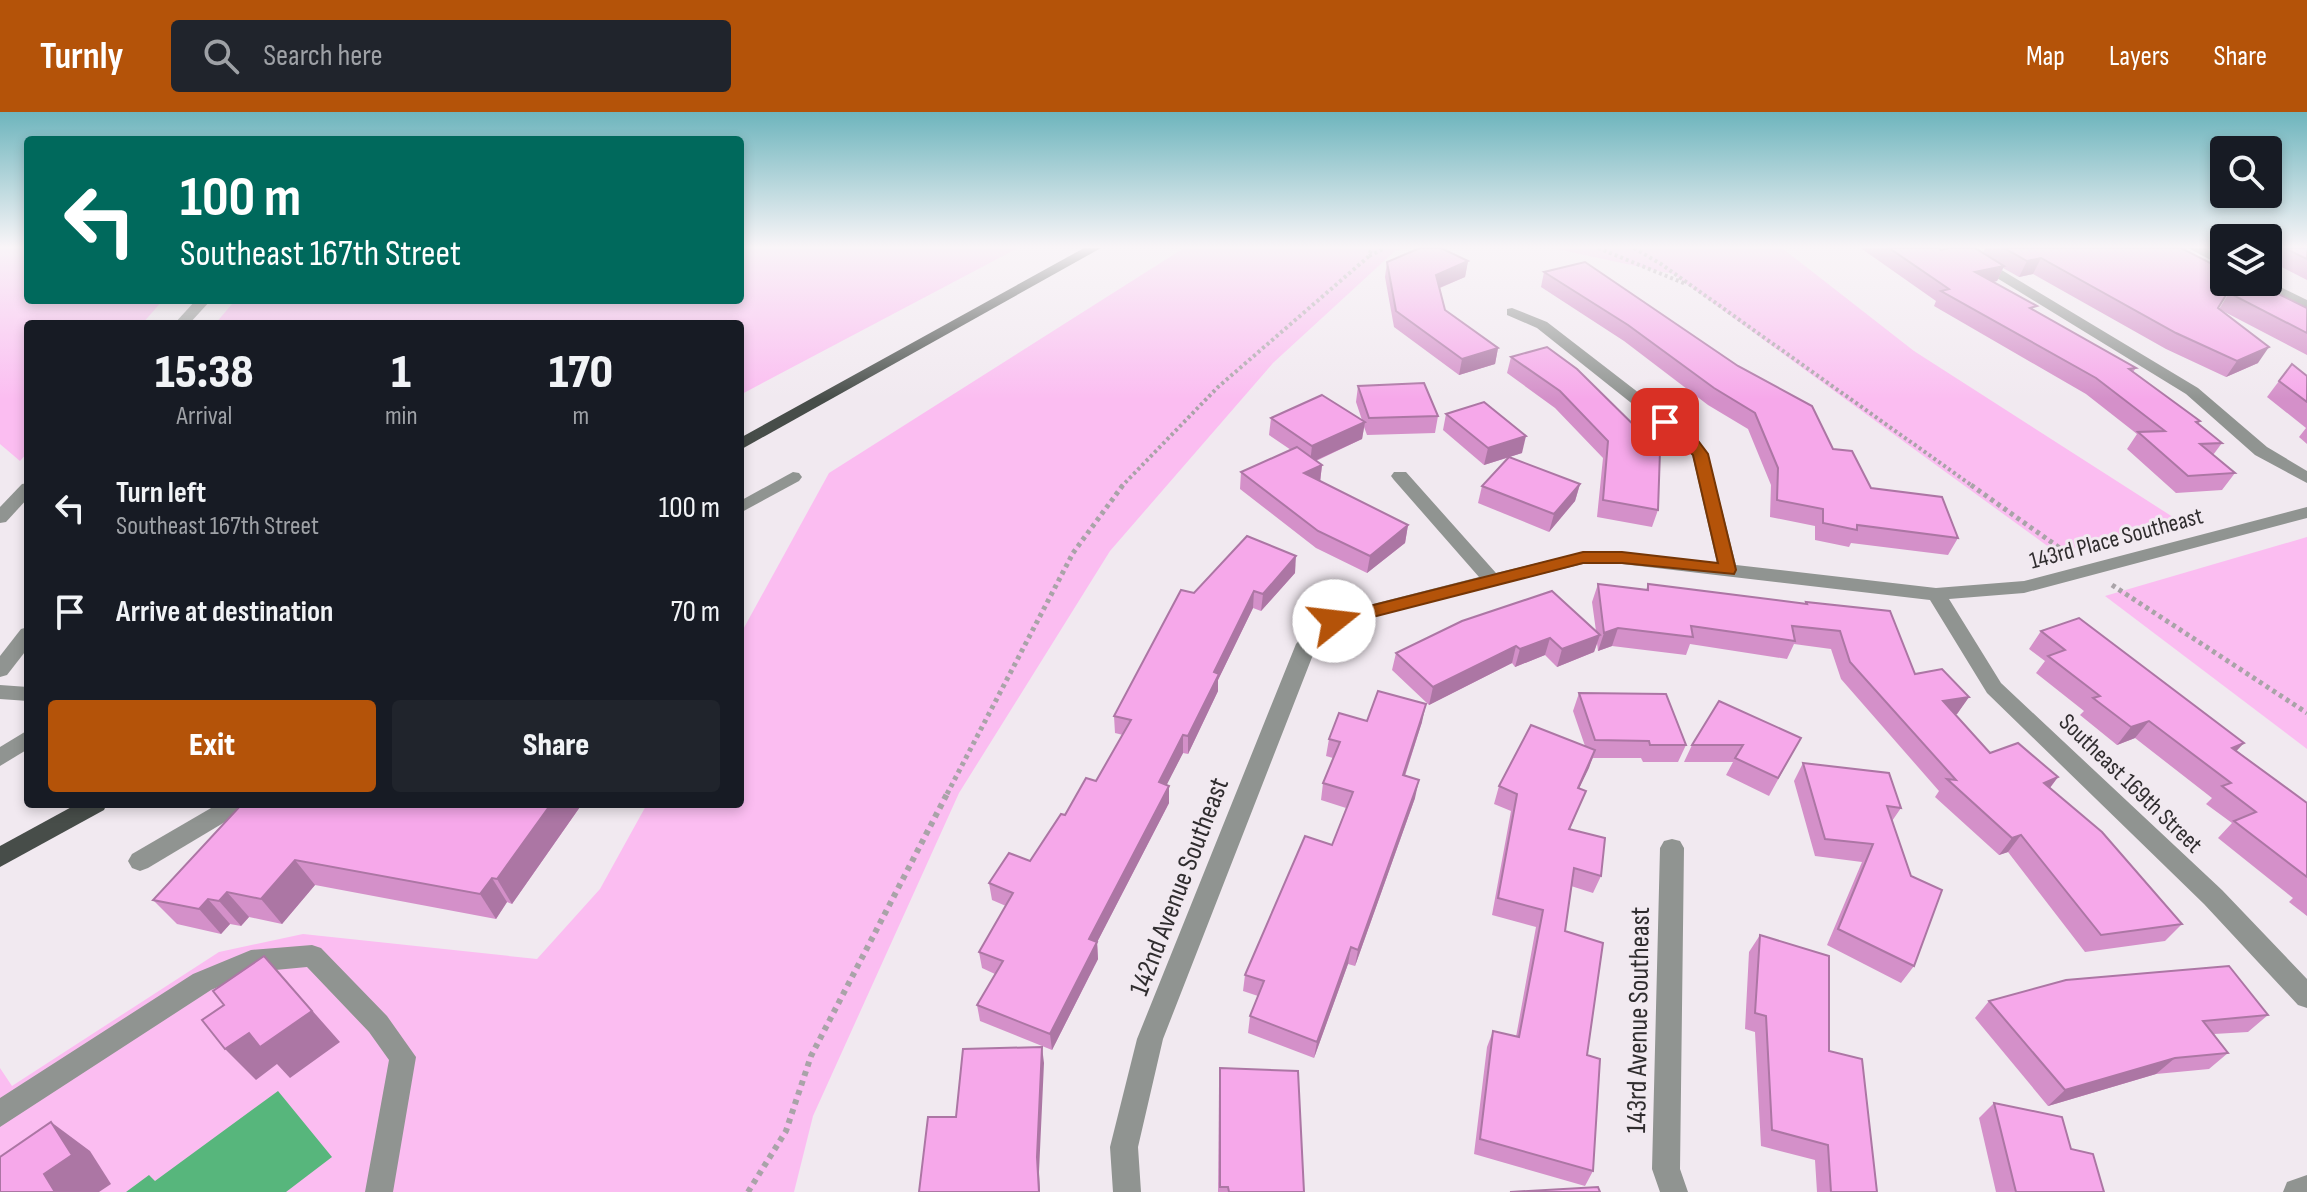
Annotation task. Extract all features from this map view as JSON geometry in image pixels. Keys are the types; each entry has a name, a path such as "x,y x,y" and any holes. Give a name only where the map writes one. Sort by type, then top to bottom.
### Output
{"main road":[{"path":"744,443 1003,298"},
{"path":"0,857 89,808"}],"street":[{"path":"2039,298 2192,391 2261,451 2307,478"},
{"path":"185,320 200,304"},
{"path":"1512,312 1542,325 1690,441 1700,454 1728,570"},
{"path":"1400,476 1492,580 1583,558 1622,558 1936,594"},
{"path":"744,506 793,477"},
{"path":"0,518 24,492"},
{"name":"143rd Place Southeast","path":"1936,594 2024,587 2307,512"},
{"name":"142nd Avenue Southeast","path":"1127,1192 1124,1147 1150,1039 1306,644 1314,631 1334,621 1492,580"},
{"name":"Southeast 169th Street","path":"1936,594 1994,688 2213,897 2307,997"},
{"path":"0,670 24,639"},
{"path":"0,692 24,694"},
{"path":"0,758 24,741"},
{"path":"140,861 230,808"},
{"name":"143rd Avenue Southeast","path":"1672,848 1666,1169 1674,1192"},
{"path":"0,1114 202,982 251,961 312,956 378,1024 403,1057 379,1192"},
{"path":"2297,1192 2307,1189"}],"path":[{"path":"748,1192 786,1131 811,1056 1073,553 1117,491 1218,387 1320,298"},
{"path":"1709,298 2090,570 2307,713"}],"shaded area":[{"path":"0,298 24,298 24,304 160,304 146,320 24,320 24,456 20,461 0,444"},
{"path":"744,298 923,298 744,393 744,320 218,320 232,304 744,304"},
{"path":"1104,298 1343,298 1273,363 1110,551 959,793 813,1116 794,1192 0,1192 0,1068 12,1086 219,952 303,934 537,959 600,889 645,808 744,808 744,628 829,473"},
{"path":"1707,298 1847,298 1914,351 2176,519 2057,553"},
{"path":"2307,537 2307,749 2105,596"},
{"path":"278,1091 332,1157 286,1192 126,1192 149,1175 155,1181"}],"building":[{"path":"1394,298 1442,298 1445,310 1498,348 1462,359 1396,311"},
{"path":"1586,298 1639,298 1738,366 1812,406 1833,449 1852,451 1871,488 1942,497 1958,538 1857,525 1857,530 1823,523 1823,509 1777,500 1778,468 1755,413 1714,388"},
{"path":"1954,298 2023,298 2037,306 2030,308 2136,368 2129,369 2200,421 2196,422 2222,443 2200,444 2235,473 2188,476 2138,432 2165,431 2096,378"},
{"path":"2114,298 2224,298 2218,308 2269,347 2237,361 2176,333"},
{"path":"2240,298 2287,298 2307,308 2307,333"},
{"path":"1547,347 1577,369 1660,451 1658,510 1603,500 1608,441 1560,391 1511,357"},
{"path":"2292,364 2307,376 2307,402 2279,381"},
{"path":"1424,383 1438,416 1369,418 1358,386"},
{"path":"1322,395 1365,422 1312,446 1271,418"},
{"path":"1484,402 1526,436 1488,448 1446,414"},
{"path":"1297,447 1322,465 1304,473 1408,525 1370,556 1318,531 1241,472"},
{"path":"1509,457 1580,484 1554,514 1482,486"},
{"path":"1247,536 1296,556 1263,594 1254,591 1214,672 1219,674 1188,736 1183,735 1159,782 1169,786 1089,939 1097,942 1050,1034 977,1005 1003,961 979,952 1013,893 989,883 1009,853 1030,861 1061,814 1065,815 1086,778 1096,781 1131,720 1114,716 1181,590 1194,593"},
{"path":"1598,584 1648,590 1648,584 1890,611 1915,674 1942,669 1969,697 1943,701 1990,753 2018,743 2058,777 2044,783 2102,832 2182,924 2101,935 2021,835 2012,838 1947,779 1956,780 1850,662 1840,631 1792,626 1795,641 1691,626 1693,637 1618,628 1604,633"},
{"path":"1552,591 1600,635 1562,649 1550,638 1520,649 1516,646 1433,687 1396,653 1462,621"},
{"path":"2079,618 2244,743 2232,748 2307,803 2307,877 2234,821 2256,812 2222,786 2231,783 2149,721 2131,727 2093,698 2100,696 2048,656 2065,650 2041,631"},
{"path":"1378,691 1426,704 1403,775 1419,780 1358,950 1351,947 1317,1042 1250,1016 1264,981 1245,975 1305,836 1332,845 1353,792 1323,783 1340,742 1329,739 1339,713 1367,721"},
{"path":"1579,693 1666,694 1686,745 1595,740"},
{"path":"1719,701 1801,738 1778,778 1735,758 1743,745 1692,745"},
{"path":"1531,725 1595,750 1578,788 1586,791 1569,829 1605,838 1601,876 1574,868 1565,931 1603,943 1587,1055 1600,1059 1593,1171 1480,1139 1493,1031 1519,1037 1543,910 1498,898 1517,794 1499,786"},
{"path":"1803,763 1889,773 1901,808 1887,806 1911,876 1942,890 1914,966 1838,929 1873,844 1825,839"},
{"path":"238,808 548,808 497,879 492,878 480,894 295,860 261,899 227,892 219,901 208,899 199,909 153,900"},
{"path":"1760,935 1829,956 1829,1051 1862,1059 1877,1192 1831,1192 1828,1145 1772,1130 1766,1016 1755,1013"},
{"path":"264,956 312,1011 260,1047 249,1033 225,1049 202,1020 224,1005 213,991"},
{"path":"2229,966 2268,1015 2203,1021 2228,1053 2175,1058 2065,1090 1989,1001 2066,980"},
{"path":"1042,1047 1037,1157 1039,1192 919,1192 928,1117 956,1117 963,1049"},
{"path":"1220,1068 1298,1071 1304,1192 1229,1192 1228,1187 1220,1187"},
{"path":"1994,1103 2062,1117 2071,1149 2093,1154 2104,1192 2016,1192"},
{"path":"51,1122 72,1155 44,1174 55,1192 0,1192 0,1157"},
{"path":"1598,1187 1600,1192 1510,1192"}],"route":[{"path":"1334,621 1583,558 1622,558 1728,570 1700,454 1690,441 1665,422"}]}
